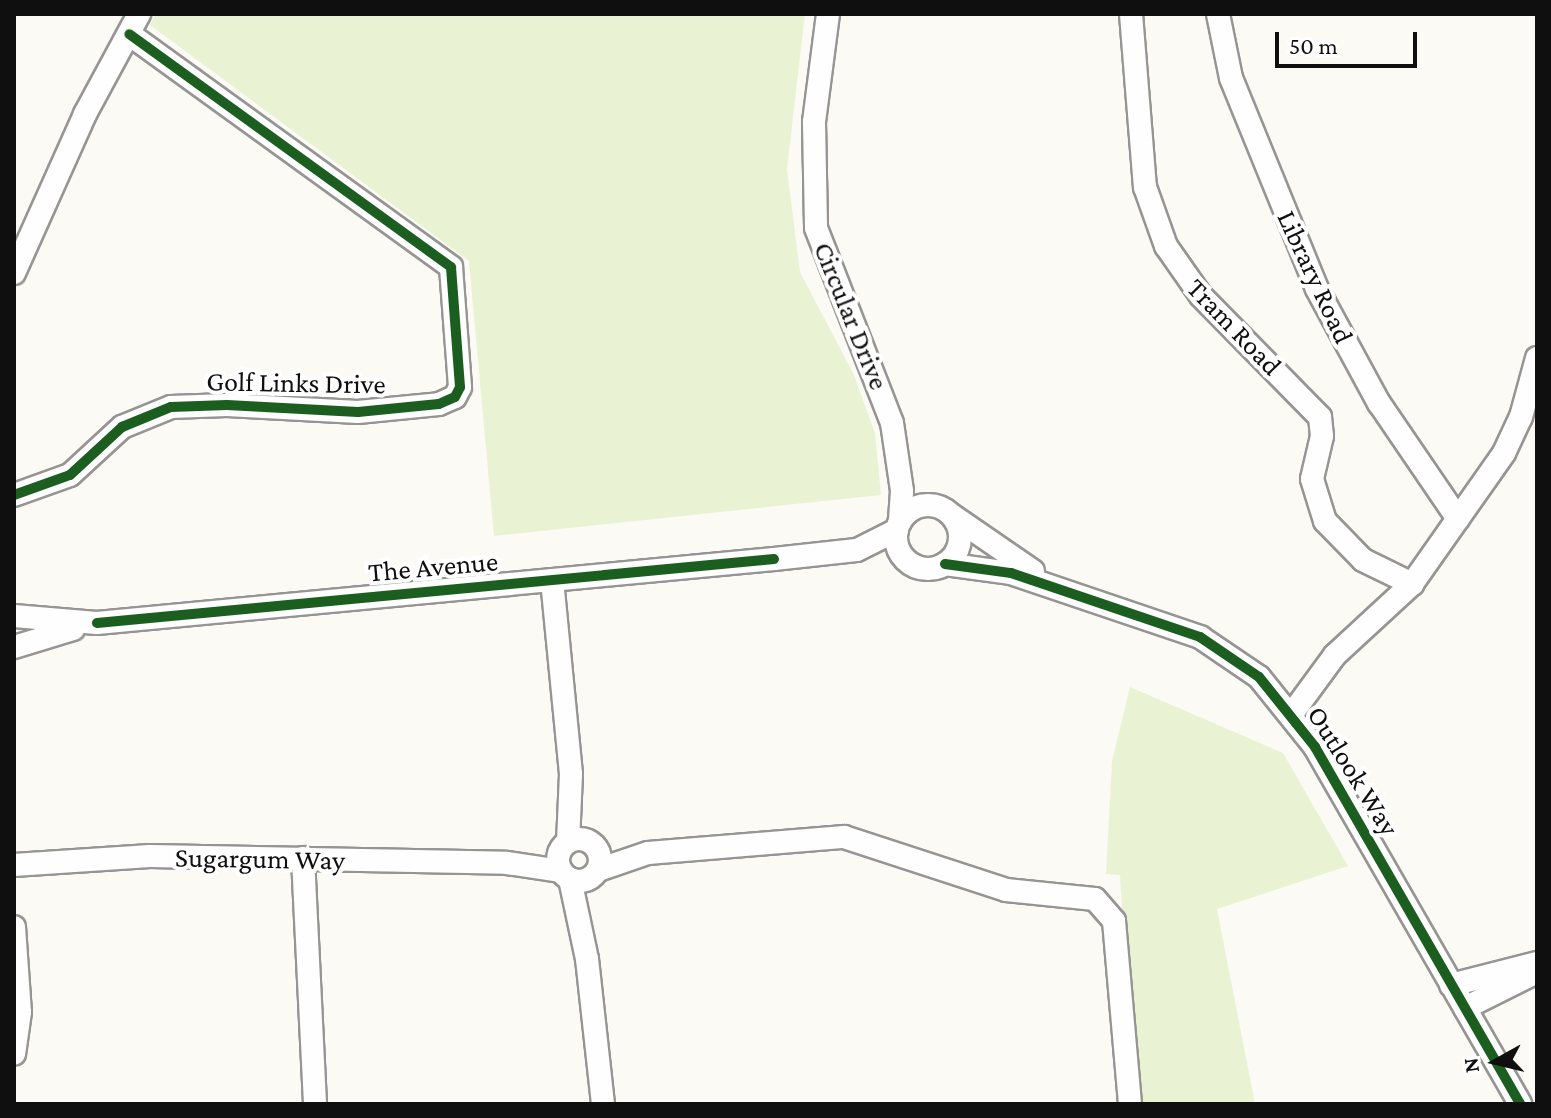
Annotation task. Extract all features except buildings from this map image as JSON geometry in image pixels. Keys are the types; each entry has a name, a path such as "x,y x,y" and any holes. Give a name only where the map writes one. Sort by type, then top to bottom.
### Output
{"street":[{"name":"Circular Drive","path":"828,14 813,135 816,228 892,423 902,491 898,526"},
{"name":"Tram Road","path":"1131,14 1145,187 1166,246 1201,296 1320,417 1322,436 1312,479 1325,521 1363,560 1412,584"},
{"name":"Library Road","path":"1218,14 1231,78 1317,289 1379,403 1458,519"},
{"path":"14,273 85,114 134,24"},
{"name":"Golf Links Drive","path":"14,495 70,475 122,427 171,407 370,411 439,404 455,397 460,387 451,267 134,24"},
{"path":"1291,715 1335,655 1412,584 1458,519 1514,433 1537,358"},
{"path":"925,505 952,516 960,536 945,564 927,569 909,562 898,548 898,526 925,505"},
{"name":"Outlook Way","path":"952,516 1013,560 1077,595"},
{"name":"The Avenue","path":"14,616 97,623 774,559 857,550 884,541 898,526"},
{"name":"The Avenue","path":"774,559 909,562"},
{"name":"Outlook Way","path":"945,564 1011,573 1172,628 1291,715 1315,747 1520,1104"},
{"path":"552,580 603,1104"},
{"name":"The Avenue","path":"14,647 97,623"},
{"name":"Sugargum Way","path":"14,865 102,856 507,863 579,860 844,837 1006,890 1095,899 1114,921 1130,1104"},
{"path":"303,858 315,1104"},
{"path":"14,927 20,1012 14,1054"},
{"path":"1451,985 1466,977 1537,963"},
{"path":"1465,1008 1537,972"}],"green space":[{"path":"156,14 805,14 787,169 800,272 854,375 875,433 881,495 494,536 469,261 150,25"},
{"path":"1130,687 1283,753 1348,866 1217,909 1255,1104 1133,1104 1120,875 1106,874 1112,761"}],"cycle path":[{"path":"14,495 70,475 122,427 171,407 227,405 358,412 439,404 455,397 460,387 451,267 129,34"},
{"path":"97,623 774,559"},
{"path":"945,564 1011,573 1200,637 1259,677 1315,747 1520,1104"}]}
